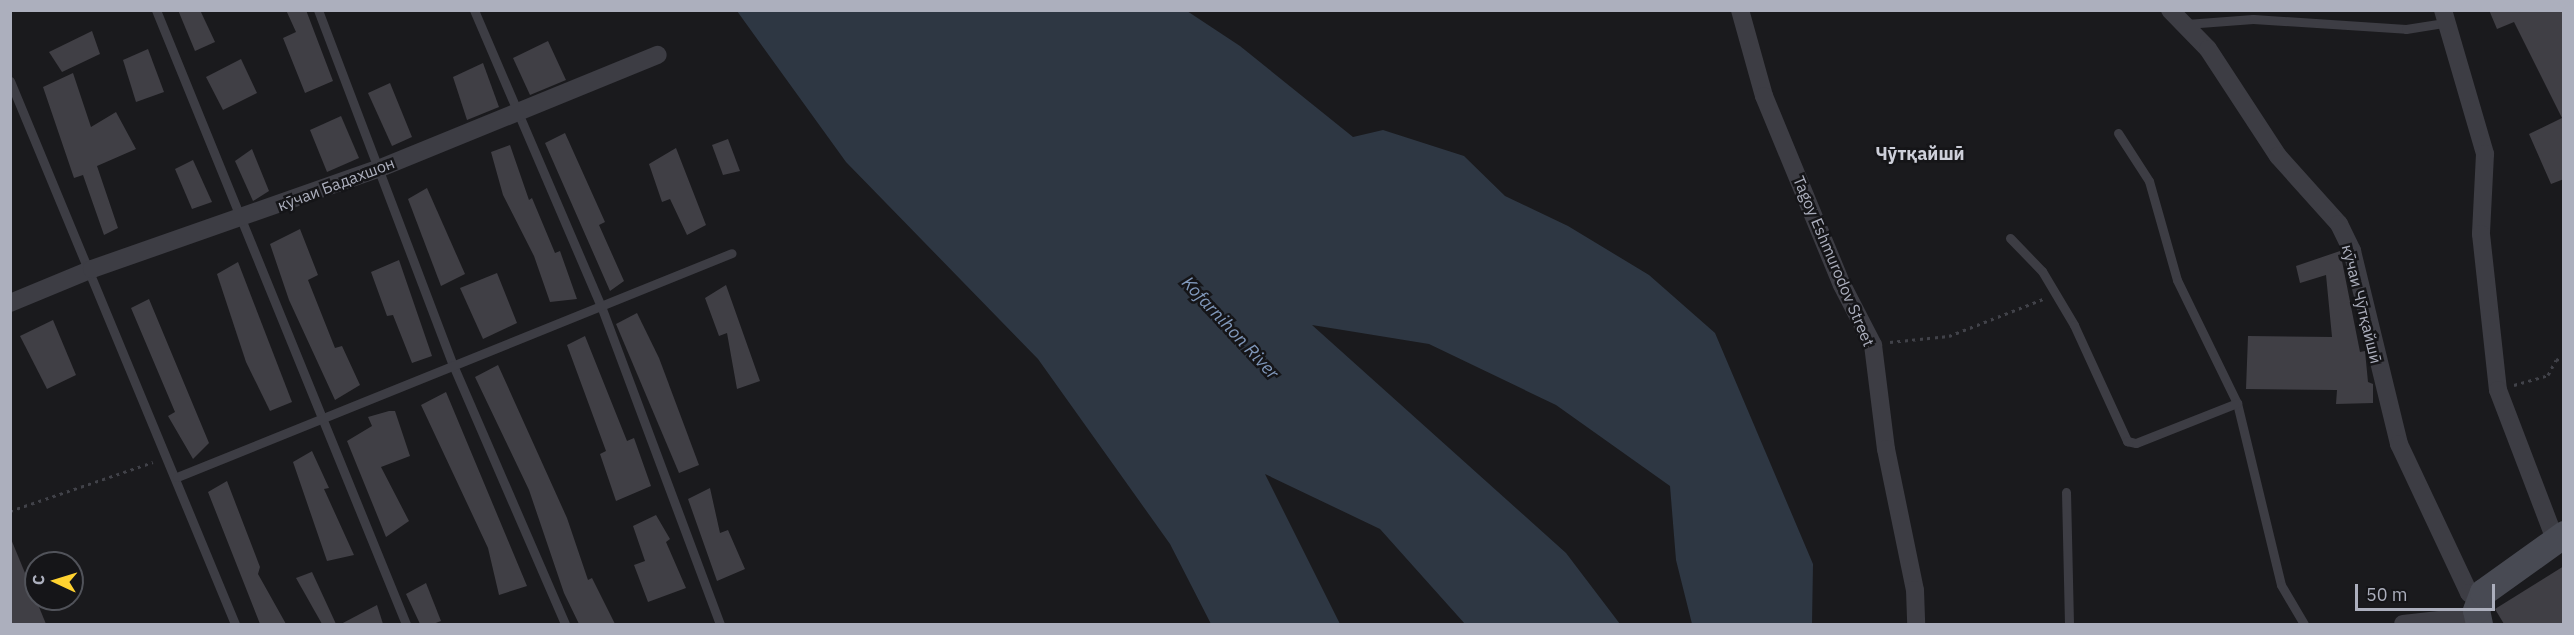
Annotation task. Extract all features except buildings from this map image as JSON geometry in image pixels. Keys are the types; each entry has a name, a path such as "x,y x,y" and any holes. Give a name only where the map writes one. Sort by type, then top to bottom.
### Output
{"street":[{"name":"Tagoy Eshmurodov Street","path":"1740,10 1764,96 1842,285 1873,345 1886,449 1915,590 1916,624"},
{"name":"кӯчаи Чӯтқайшӣ","path":"2170,10 2208,49 2278,156 2339,224 2352,251 2399,444 2478,614"},
{"path":"2403,624 2478,614 2559,536 2498,390 2481,234 2485,154 2444,17"},
{"name":"кӯчаи Бадахшон","path":"10,303 92,269 243,219 378,169 517,115 658,55"}],"lane":[{"path":"156,10 406,624"},
{"path":"318,10 453,365 565,624"},
{"path":"474,10 517,115 601,306 720,624"},
{"path":"2186,24 2253,20 2406,29 2444,17"},
{"path":"10,81 92,269 235,624"},
{"path":"2118,133 2149,181 2177,280 2237,403 2281,585 2304,624"},
{"path":"2010,238 2042,271 2056,294 2127,441 2136,443 2237,403"},
{"path":"177,477 732,253"},
{"path":"2066,492 2069,624"}],"path":[{"path":"1873,345 1949,336 2056,294"},
{"path":"2498,390 2548,375 2556,360 2564,357"},
{"path":"10,511 169,456"}],"water":[{"name":"Kofarnihon River","path":"737,11 1187,11 1240,46 1353,137 1383,130 1464,156 1505,196 1568,226 1649,275 1715,333 1813,564 1812,624 1692,624 1676,560 1670,486 1556,405 1429,344 1312,325 1566,553 1620,624 1465,624 1380,529 1265,474 1340,624 1211,624 1170,544 1038,359 846,162"}],"district":[{"name":"Чӯтқайшӣ","path":"1920,154"}]}
